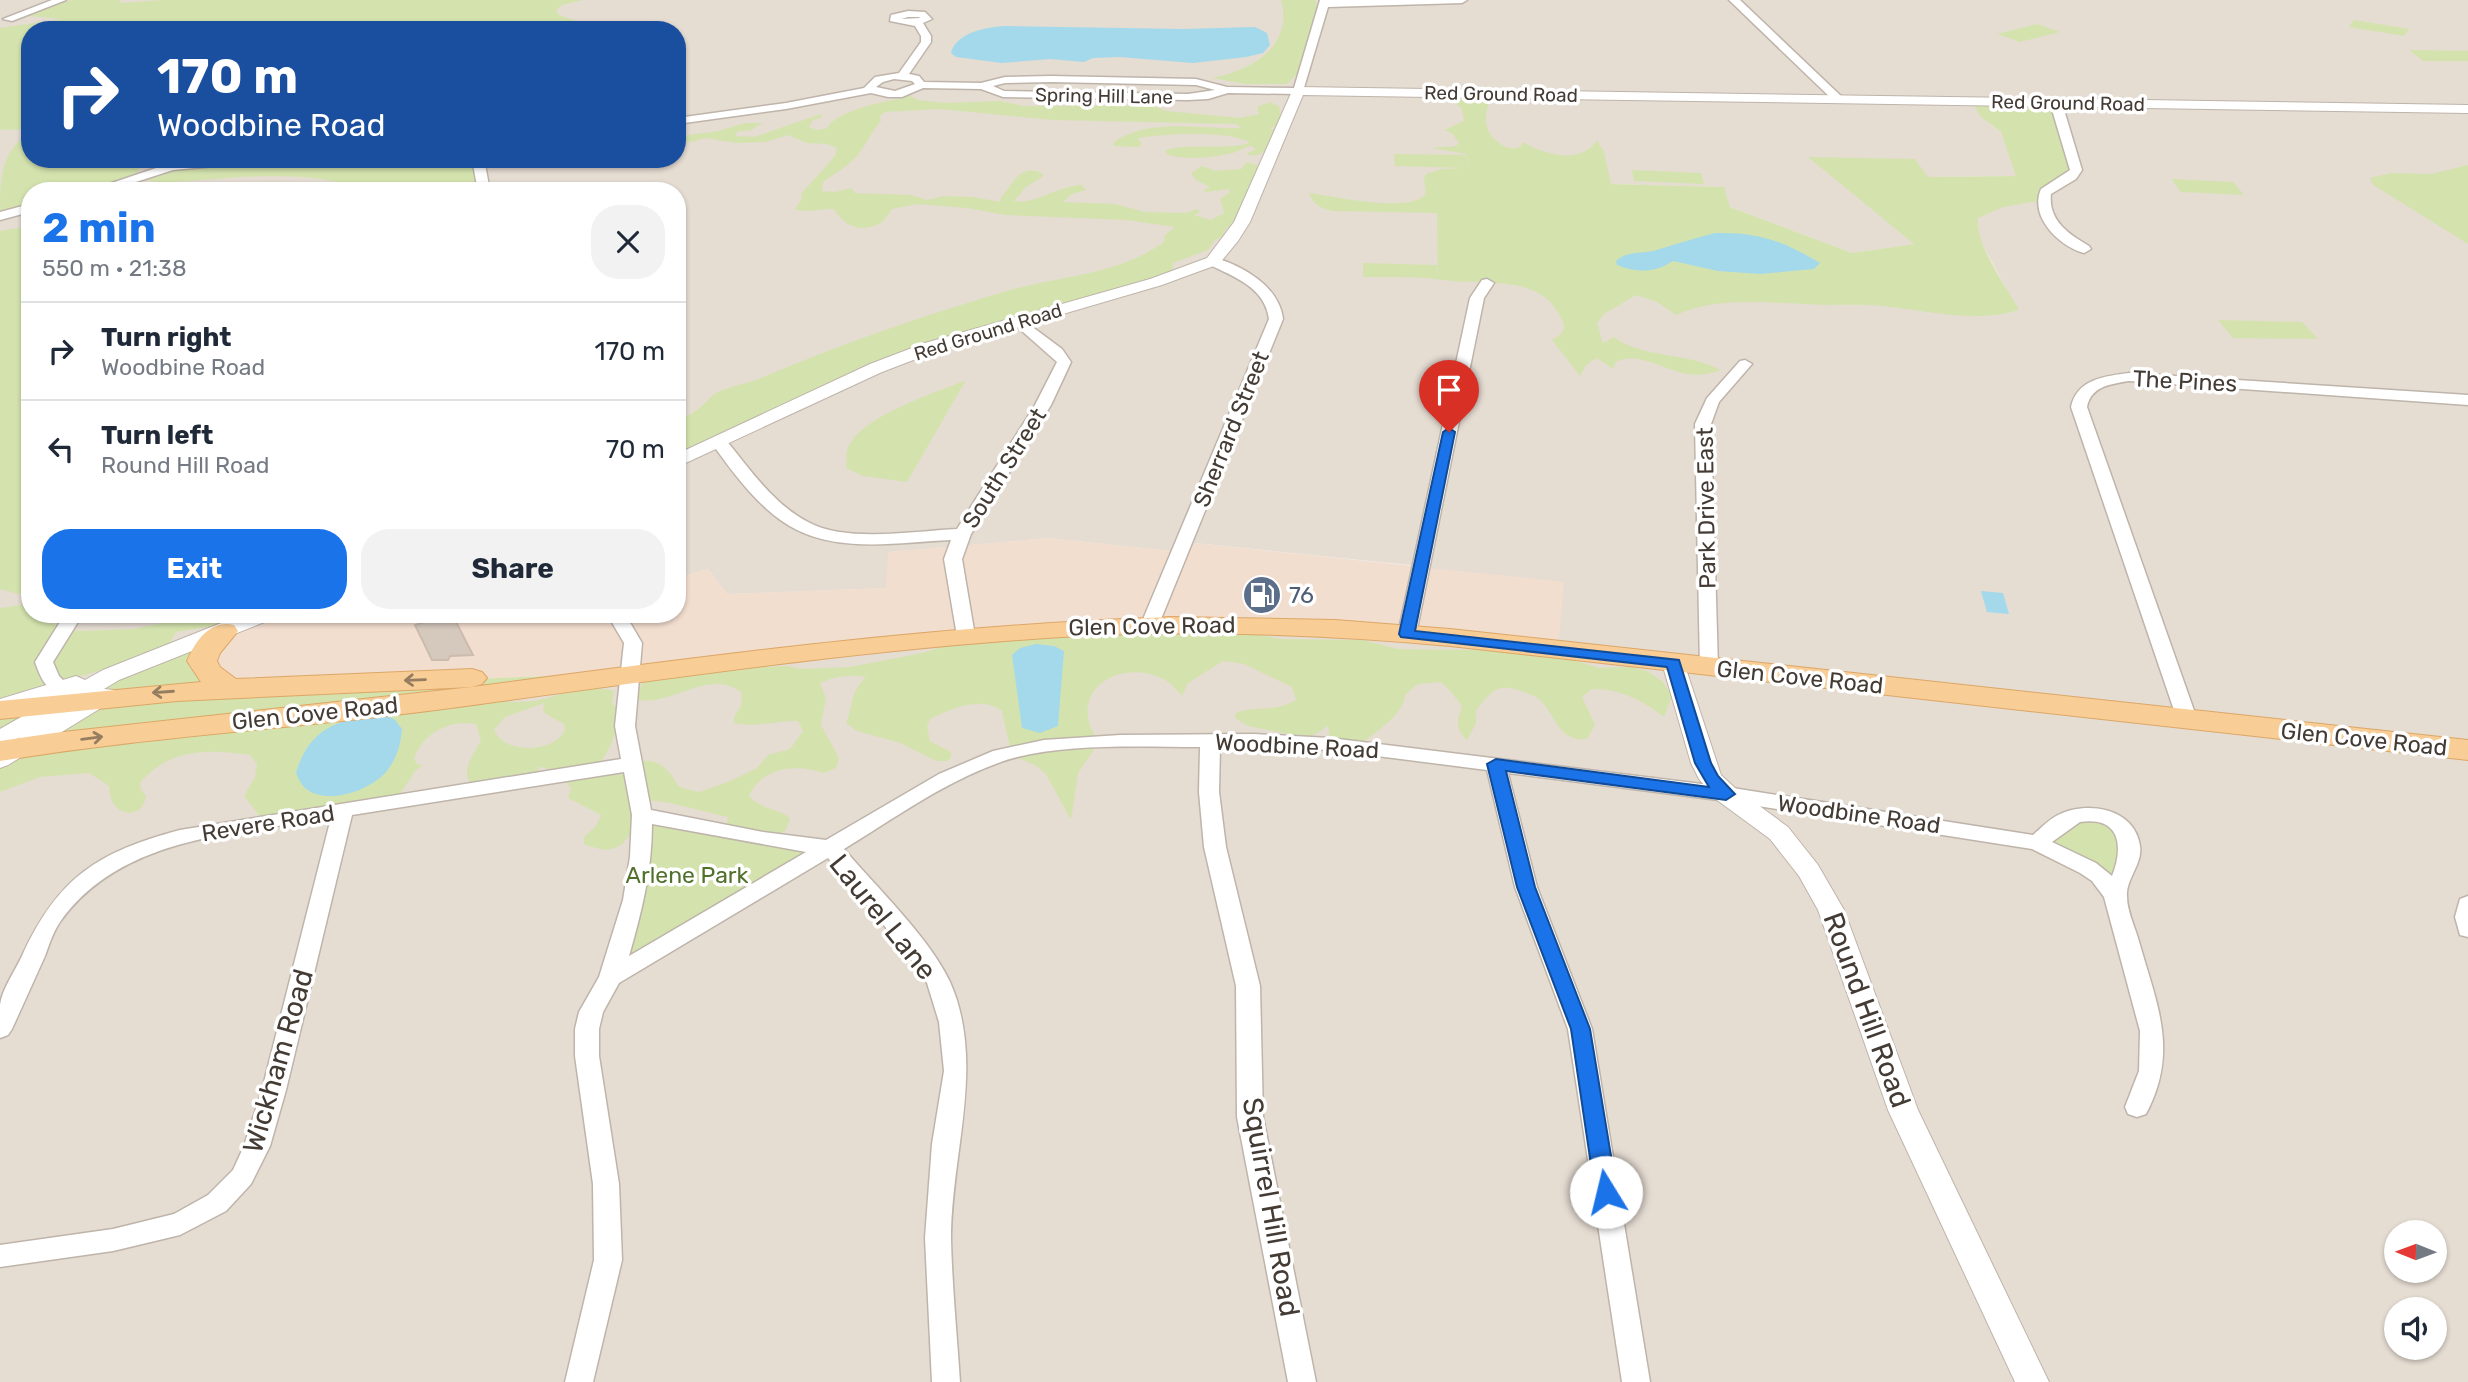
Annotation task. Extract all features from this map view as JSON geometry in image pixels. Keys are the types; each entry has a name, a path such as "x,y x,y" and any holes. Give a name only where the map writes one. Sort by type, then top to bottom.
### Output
{"main road":[{"name":"Glen Cove Road","path":"5,749 427,702 630,673 966,636 1064,627 1150,624 1283,626 1407,634 2468,750"},
{"path":"224,631 210,645 202,661 207,672 228,688"},
{"name":"Glen Cove Road","path":"0,708 62,695 104,696 228,688 630,673"}],"street":[{"path":"3,23 61,0"},
{"path":"1298,91 1324,2 1462,0"},
{"path":"1734,0 1838,99"},
{"path":"902,76 926,42 926,36 918,23"},
{"path":"686,120 786,106 871,90 899,94 921,85 915,78 902,76 873,81 869,87 871,90"},
{"name":"Spring Hill Lane","path":"921,85 981,86 1003,94 1188,97 1208,96 1227,90 1298,91"},
{"name":"Red Ground Road","path":"686,457 876,368 931,347 1156,282 1213,261 1234,238 1242,222 1298,91 2468,109"},
{"path":"2056,103 2076,170 2072,176 2045,192 2044,208 2053,226 2071,242 2084,249"},
{"path":"123,182 169,168"},
{"path":"0,216 21,210"},
{"name":"Sherrard Street","path":"1150,624 1276,319 1277,309 1267,293 1213,261"},
{"path":"1407,634 1477,298 1487,283"},
{"name":"South Street","path":"966,636 953,559 962,534 1062,371 1064,362 1057,352 1019,321"},
{"name":"Park Drive East","path":"1709,667 1703,424 1712,401 1745,364"},
{"name":"The Pines","path":"2187,719 2079,407 2079,400 2086,391 2095,385 2129,377 2468,400"},
{"path":"719,442 760,489 803,527 841,537 962,534"},
{"path":"62,695 50,678 44,662 68,623"},
{"path":"5,749 62,695 243,623"},
{"path":"579,1382 608,1260 606,1184 587,1056 587,1029 591,1012 611,977 634,900 641,857 642,815 625,726 633,643 621,623"},
{"path":"5,749 104,696 186,645"},
{"name":"Round Hill Road","path":"1673,663 1703,763 1711,779 1726,794 1779,833 1801,860 1826,901 1847,950 1903,1110 2032,1382"},
{"name":"Squirrel Hill Road","path":"1210,740 1209,792 1215,847 1248,986 1250,1117 1301,1382"},
{"name":"Woodbine Road","path":"611,977 946,779 975,764 1011,752 1044,746 1120,741 1254,740 1330,744 1726,794 2037,843 2088,867 2100,876 2115,895 2152,1031 2151,1071 2137,1107"},
{"name":"Revere Road","path":"0,1029 50,919 73,890 106,865 132,851 169,839 632,764"},
{"path":"1496,764 1526,887 1580,1029 1636,1382"},
{"name":"Wickham Road","path":"0,1256 102,1242 180,1224 217,1203 242,1177 257,1146 274,1090 343,811"},
{"path":"2037,843 2065,819 2096,814 2112,819 2122,826 2129,840 2130,851 2115,895"},
{"name":"Laurel Lane","path":"642,815 751,837 831,848 915,947 938,982 951,1022 956,1071 945,1144 939,1238 946,1382"},
{"path":"2468,904 2468,929"}],"shaded area":[{"path":"0,0 2468,0 2468,1382 0,1382 0,760 1421,566 1185,542 1180,552 1049,538 889,552 887,588 727,594 708,569 686,575 686,182 21,182 21,623 241,623 111,675 0,709","holes":["1988,123 2075,173 1961,205 2018,310 1587,284 1439,279 1442,169 1472,169 1470,153 1604,157 1610,184 1723,187 1730,207 1852,253 1915,244 1809,157 1928,177 2017,176 2001,132"]},
{"path":"1049,538 1180,552 1184,542 1564,582 1558,650 1150,624 630,673 228,688 203,656 251,623 686,623 686,575 708,569 727,594 886,588 888,552"}],"green space":[{"path":"73,0 120,0 120,3 164,0 583,0 562,5 556,10 559,15 576,21 49,21 63,19 27,16 27,10"},
{"path":"1281,0 1315,0 1317,5 1301,70 1287,84 1245,84 1212,78 1241,69 1266,54 1281,31"},
{"path":"2354,20 2409,29 2404,36 2349,27"},
{"path":"2037,24 2060,32 2020,42 1997,34"},
{"path":"21,25 21,129 0,130 0,28"},
{"path":"2409,50 2468,51 2468,61 2423,61"},
{"path":"906,94 918,100 946,103 1000,101 1024,106 1143,106 1157,101 1161,103 1156,107 1167,111 1239,118 1260,114 1257,111 1259,106 1270,102 1279,106 1282,120 1270,128 1276,131 1262,153 1246,154 1256,149 1252,146 1225,155 1192,158 1175,157 1165,151 1182,147 1250,143 1228,136 1179,134 1139,138 1142,143 1139,147 1113,146 1114,142 1128,134 1159,127 1241,128 1236,124 1052,120 940,109 885,112 859,153 848,165 823,182 822,191 835,192 851,188 855,193 911,195 927,200 944,196 1000,202 1015,179 1027,171 1037,171 1043,174 1042,177 1026,187 1014,201 1022,202 1082,185 1086,190 1072,194 1063,202 1115,204 1145,212 1186,213 1197,209 1200,212 1194,215 1211,220 1224,213 1220,199 1229,193 1230,189 1205,192 1203,191 1210,187 1196,180 1191,173 1202,166 1214,170 1212,171 1241,169 1247,162 1259,166 1235,228 1226,228 1223,236 1215,240 1208,250 1173,263 1172,273 948,338 686,452 686,416 721,391 941,311 1003,292 1086,274 1126,262 1164,242 1165,235 1175,227 1126,220 1005,215 967,208 917,204 892,209 882,222 875,226 855,227 843,220 834,209 795,209 802,199 801,194 835,156 837,148 827,144 807,143 788,135 766,142 736,143 705,138 686,142 686,135 718,131 745,123 763,123 751,130 737,132 736,136 754,137 821,114 822,117 813,120 809,127 817,130 827,128 849,112 900,99"},
{"path":"1456,99 1488,99 1487,128 1503,146 1520,147 1523,142 1551,154 1572,155 1582,153 1597,140 1604,152 1611,184 1724,187 1730,207 1852,253 1914,244 1808,157 1915,159 1928,177 2016,176 2001,132 1981,117 1972,102 2056,103 2076,166 2043,200 2003,207 1978,218 1978,228 1986,252 2019,310 1972,316 1875,305 1750,302 1711,305 1676,315 1657,302 1636,295 1604,314 1597,323 1603,343 1614,337 1637,348 1693,360 1721,370 1687,374 1633,359 1616,362 1613,369 1597,358 1586,365 1580,376 1552,340 1564,327 1553,305 1541,294 1510,284 1414,277 1363,277 1363,263 1437,265 1438,277 1437,213 1332,211 1318,205 1309,193 1371,202 1404,203 1417,200 1426,194 1426,174 1442,169 1463,168 1395,166 1394,154 1465,155 1469,168 1466,154 1431,148 1456,146 1459,143 1452,133 1444,130 1464,121 1462,109 1456,103"},
{"path":"20,140 21,168 140,168 136,177 121,182 21,182 21,210 0,216 0,190 4,168 7,158"},
{"path":"2468,165 2468,244 2373,185 2370,178 2391,173 2431,174"},
{"path":"478,168 481,182 335,182 285,176 173,182 144,179 165,169"},
{"path":"1632,170 1701,173 1704,184 1634,181"},
{"path":"2171,179 2233,182 2244,195 2181,192"},
{"path":"21,228 21,594 18,594 0,589 0,231"},
{"path":"2218,320 2302,322 2318,339 2233,338"},
{"path":"966,380 907,482 863,476 846,468 847,451 853,439 865,427 918,399"},
{"path":"21,605 21,623 53,623 58,628 79,631 134,629 161,623 226,623 176,632 168,646 135,660 48,686 0,706 0,608"},
{"name":"Arlene Park","path":"1161,629 1184,629 1202,635 1252,633 1281,639 1363,640 1398,649 1467,650 1490,647 1567,658 1599,668 1632,667 1647,671 1662,681 1672,696 1664,717 1631,697 1592,689 1582,697 1595,725 1587,739 1577,739 1570,737 1559,727 1540,700 1517,690 1503,688 1487,697 1476,711 1476,723 1467,740 1460,732 1458,724 1462,706 1448,688 1440,682 1418,684 1405,695 1403,704 1389,722 1340,759 1330,739 1328,726 1309,738 1248,726 1235,718 1236,713 1280,706 1296,700 1292,687 1244,664 1223,661 1188,683 1182,696 1161,678 1144,673 1127,673 1100,684 1091,695 1088,709 1090,725 1099,742 1078,773 1071,820 1046,774 1035,765 1016,757 1010,747 1002,711 994,706 966,705 930,719 927,727 930,741 951,752 951,758 946,761 936,761 900,743 857,731 846,723 854,694 866,677 831,679 820,683 826,698 821,725 839,758 836,768 824,773 792,768 772,773 763,778 749,795 758,803 790,818 786,830 775,837 831,848 611,977 642,815 722,828 727,824 728,817 675,804 646,801 631,833 618,846 599,849 584,844 584,837 596,826 601,815 568,798 571,789 555,771 540,767 528,789 511,778 471,784 467,767 481,740 476,724 446,726 430,735 414,759 417,764 423,765 416,770 394,803 262,819 244,796 255,777 257,764 250,755 220,752 190,754 164,763 140,783 146,796 142,807 128,813 117,808 112,801 109,786 89,773 40,777 0,792 0,709 71,696 186,645 206,650 228,688 630,673 489,700 533,701 595,688 614,691 612,703 620,714 611,743 594,775 620,775 637,763 653,762 667,770 679,787 699,792 757,768 768,755 790,749 803,731 798,721 751,725 734,723 734,717 741,706 742,693 730,686 717,684 648,701 635,699 643,682 658,676 759,667 850,667 922,653 986,634 1116,636","holes":["544,703 543,710 564,724 565,730 551,743 541,747 518,747 508,744 494,730 505,717"]},
{"path":"2084,814 2122,826 2115,895 2053,849 2047,836"}],"water":[{"path":"1005,26 1182,29 1255,27 1267,33 1270,45 1263,53 1246,57 1193,63 1120,57 1093,58 1084,62 1050,59 1002,63 956,57 951,53 959,40 966,35 982,29"},
{"path":"1715,233 1745,234 1770,239 1820,263 1814,269 1760,274 1718,271 1673,261 1659,268 1646,270 1617,265 1616,261 1626,255 1654,251"},
{"path":"1981,591 2003,593 2009,614 1987,612"},
{"path":"1036,644 1054,646 1064,651 1058,726 1040,733 1022,728 1012,655 1020,648"},
{"path":"384,714 395,720 402,729 397,752 384,774 364,788 338,796 325,796 304,787 296,773 302,757 318,735 341,722"}],"building":[{"path":"457,623 473,655 432,660 415,625"}],"place":[{"name":"76","path":"1262,595"}],"route":[{"path":"1449,432 1407,634 1673,663 1703,763 1711,779 1726,794 1496,764 1526,887 1580,1029 1606,1192"}]}
